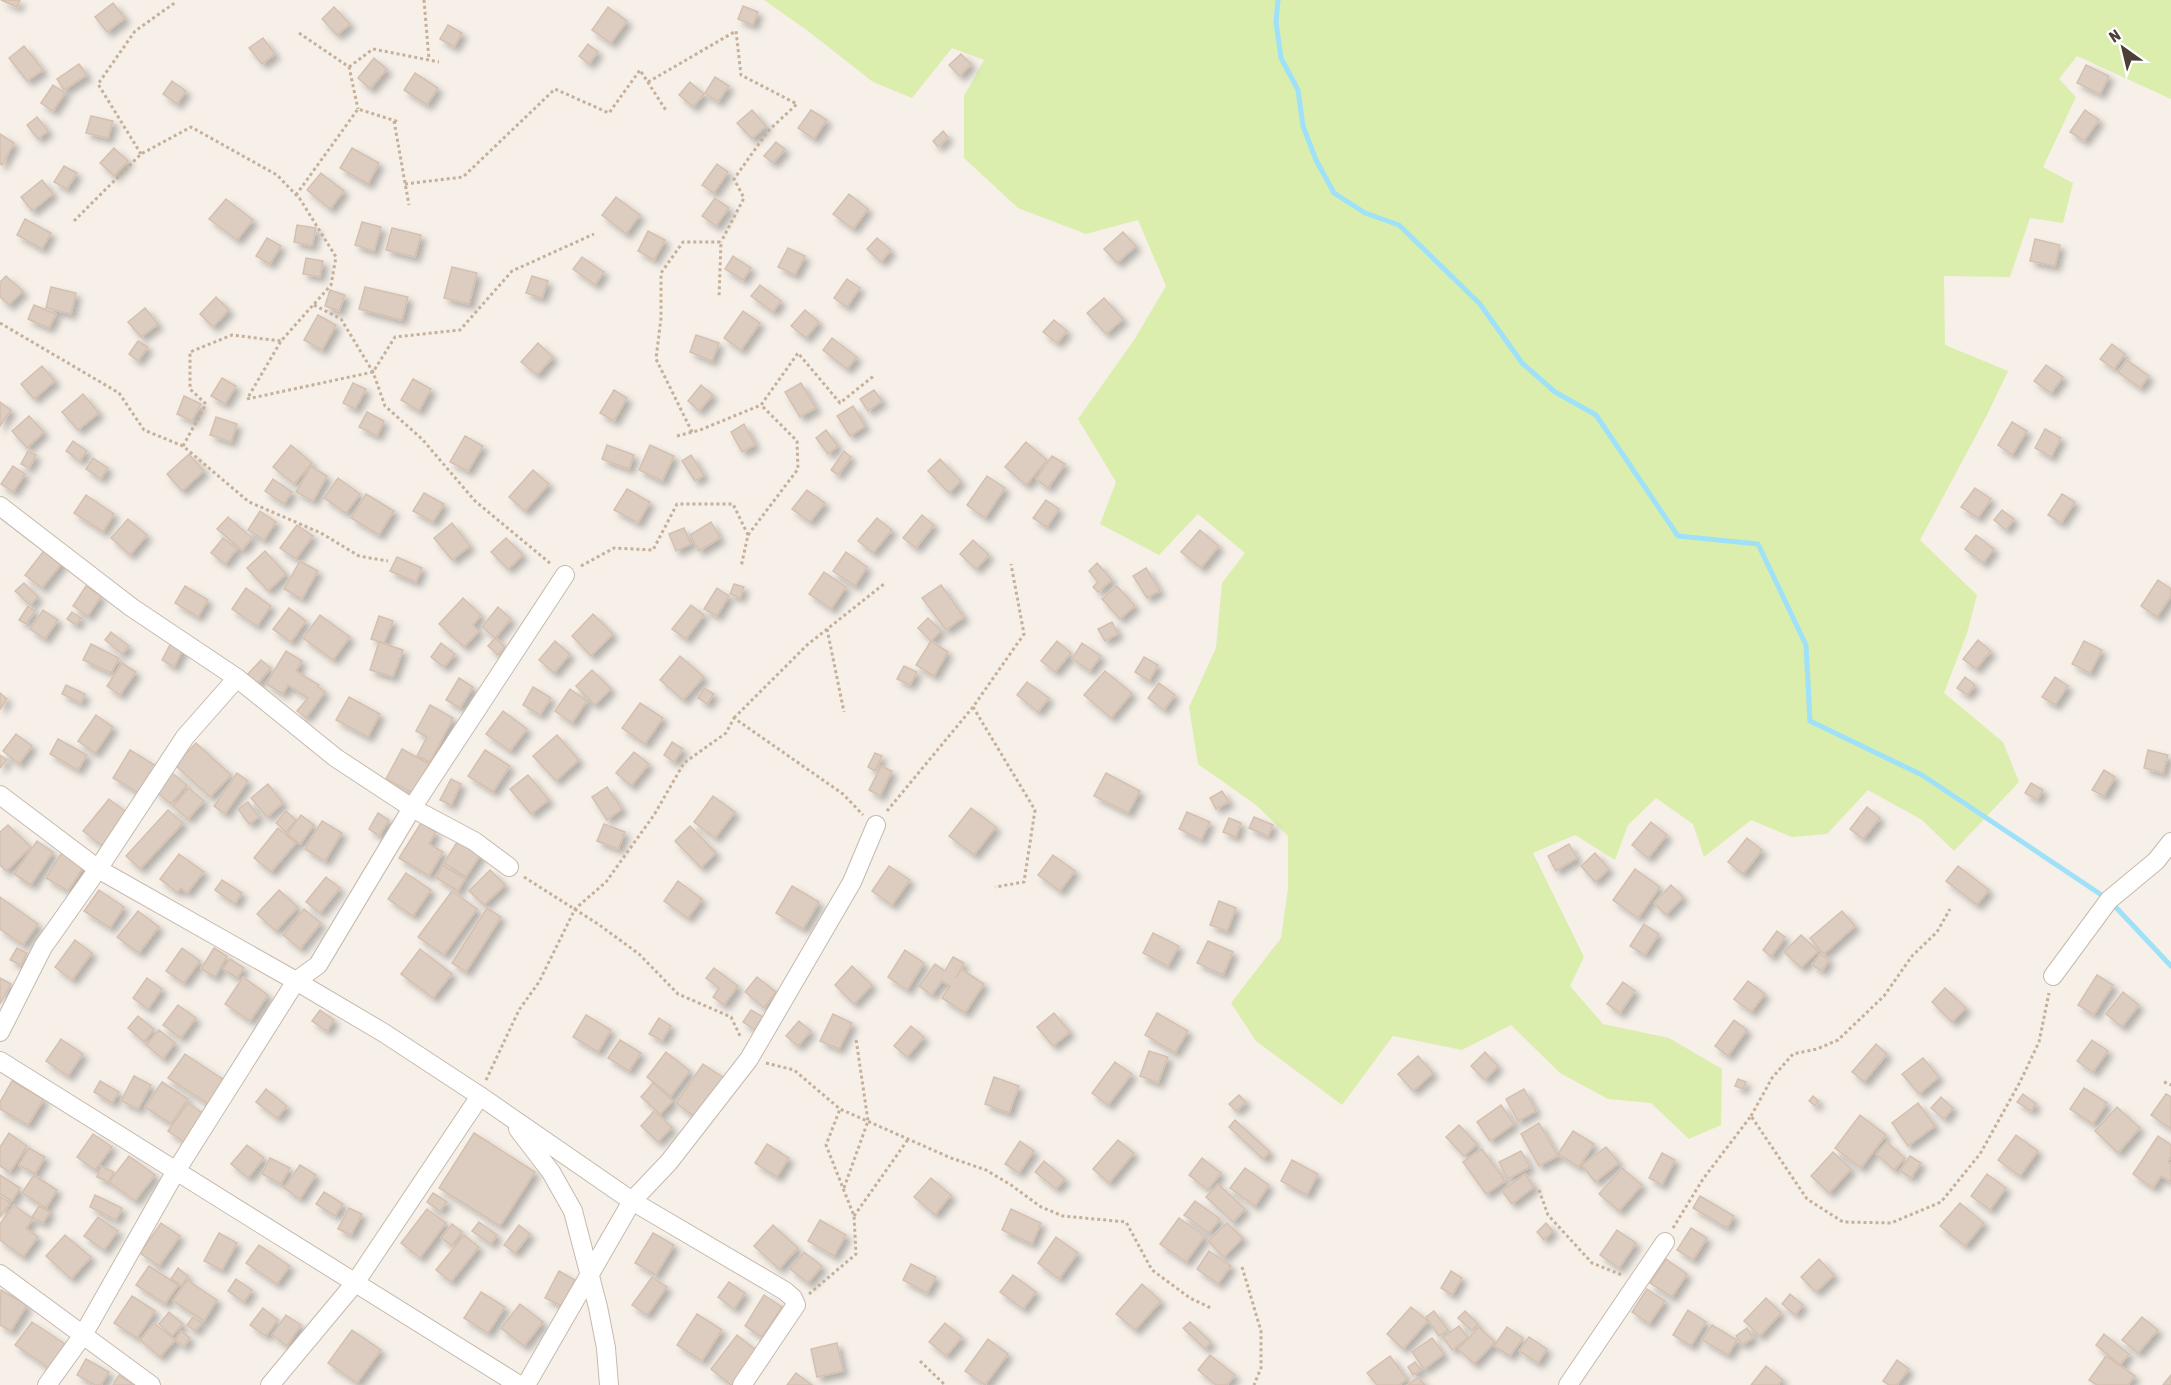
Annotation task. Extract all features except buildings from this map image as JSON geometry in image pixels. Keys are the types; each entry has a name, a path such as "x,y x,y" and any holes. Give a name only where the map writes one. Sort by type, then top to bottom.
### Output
{"street":[{"path":"0,506 132,607 237,678 336,758 412,808 474,841 509,867"},
{"path":"47,1385 83,1335 176,1171 296,981 318,965 412,808 565,575"},
{"path":"0,1032 43,947 98,869 185,737 237,678"},
{"path":"0,795 98,869 384,1033 632,1201 793,1298 796,1305 742,1385"},
{"path":"526,1385 632,1201 669,1162 749,1059 852,882 876,825"},
{"path":"2053,976 2109,900 2156,861 2171,842"},
{"path":"1,1063 519,1385"},
{"path":"270,1385 355,1283 480,1096"},
{"path":"506,1114 551,1172 573,1211 590,1273 606,1348 609,1385"},
{"path":"1568,1385 1665,1242"},
{"path":"0,1274 152,1385"}],"path":[{"path":"424,0 429,60"},
{"path":"141,154 98,84 135,31 176,2"},
{"path":"648,82 736,31 741,75 797,104 768,131 734,179 744,198 721,242 719,297"},
{"path":"296,195 358,109 349,68 299,33"},
{"path":"349,68 373,49 439,62"},
{"path":"405,184 463,177 555,89 609,113 640,70 667,112"},
{"path":"358,109 399,122"},
{"path":"394,121 409,205"},
{"path":"74,221 141,154 191,127 277,175 296,195 336,257 332,285 281,341 247,399 373,372 394,337 460,330 512,271 594,234"},
{"path":"692,432 656,359 661,318 661,273 683,242 721,242"},
{"path":"314,305 341,319 373,372 386,406 422,439 475,501 565,575 614,548 652,550 677,504 733,504 748,535"},
{"path":"0,323 119,393 144,430 183,446 249,502 321,533 360,556 388,561"},
{"path":"183,446 206,404 190,388 190,352 232,335 281,341"},
{"path":"677,436 761,405 798,353 840,403 875,375"},
{"path":"741,567 748,535 798,469 797,441 761,405"},
{"path":"734,718 843,794 857,811 876,825 973,707 1024,634 1011,564"},
{"path":"480,1096 519,1010 539,982 575,909 606,882 654,815 684,763 726,733 734,718 807,645 884,584"},
{"path":"827,629 844,712"},
{"path":"973,707 1035,810 1024,882 995,887"},
{"path":"509,867 575,909 639,954 678,994 732,1017 749,1059 794,1070 840,1109 951,1158 986,1170 1041,1207 1063,1216 1126,1222 1152,1270 1191,1298 1211,1308"},
{"path":"1665,1242 1703,1179 1751,1116 1772,1078 1792,1054 1817,1049 1838,1040 1884,996 1912,956 1937,932 1950,909"},
{"path":"1751,1116 1807,1199 1843,1222 1891,1223 1941,1202 1980,1154 2040,1042 2053,976"},
{"path":"844,1190 868,1121 856,1039"},
{"path":"2164,1082 2171,1085"},
{"path":"796,1305 856,1254 854,1216 826,1145 840,1109"},
{"path":"854,1216 909,1138"},
{"path":"1539,1190 1548,1215 1592,1263 1638,1281"},
{"path":"1242,1267 1261,1331 1261,1368 1254,1385"},
{"path":"920,1361 945,1385"}],"green space":[{"path":"764,0 2171,0 2171,99 2077,56 2059,79 2076,97 2043,167 2073,183 2063,223 2030,218 2010,277 1944,276 1945,345 2008,371 1920,540 1977,595 1967,633 1944,693 2003,742 2019,782 1954,851 1922,820 1868,790 1827,834 1792,837 1751,820 1704,857 1693,824 1656,798 1628,825 1615,860 1575,835 1533,853 1584,957 1570,986 1603,1024 1669,1038 1722,1069 1721,1125 1689,1139 1651,1103 1608,1099 1560,1073 1511,1025 1462,1050 1393,1036 1342,1105 1256,1041 1231,1003 1281,938 1288,888 1288,836 1256,805 1198,764 1189,707 1216,648 1222,583 1245,553 1198,514 1159,555 1100,524 1116,482 1078,419 1134,340 1166,286 1138,220 1086,234 1018,208 964,158 964,96 984,60 952,48 912,98 873,82"}],"waterway":[{"path":"1278,0 1276,22 1281,58 1298,90 1303,126 1316,160 1334,193 1365,213 1399,225 1480,304 1522,363 1555,392 1596,415 1678,536 1758,544 1806,645 1810,721 1922,775 2109,900 2171,966"}]}
